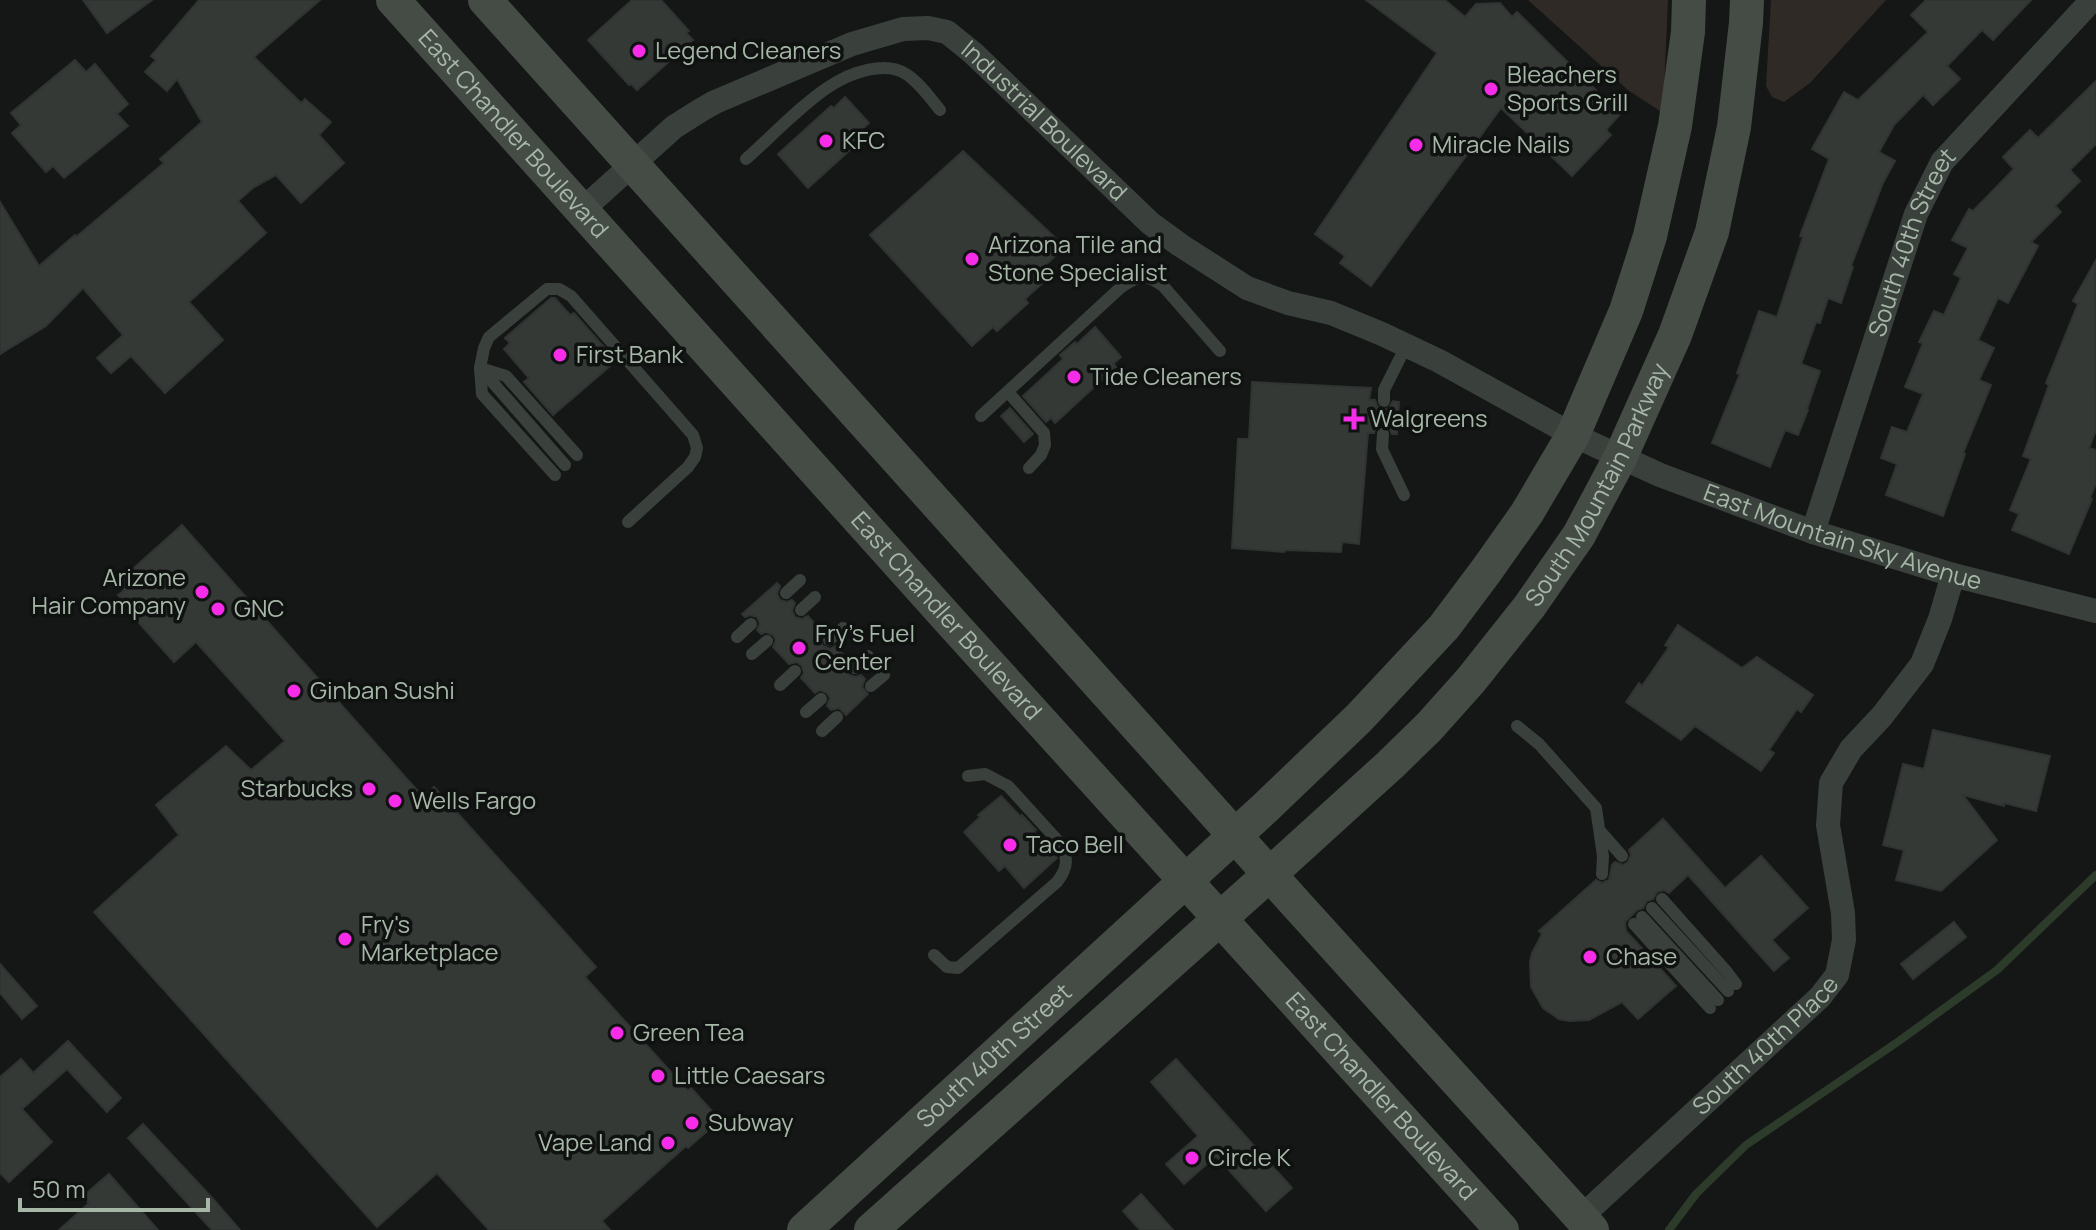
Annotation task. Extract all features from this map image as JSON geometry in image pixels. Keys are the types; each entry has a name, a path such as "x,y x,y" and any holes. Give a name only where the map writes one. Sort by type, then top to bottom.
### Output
{"main road":[{"name":"East Chandler Boulevard","path":"393,0 1502,1230"},
{"path":"485,0 1587,1224"},
{"name":"South Mountain Parkway","path":"1220,919 1429,727 1529,607 1579,535 1626,311 1650,236 1675,126 1688,32 1689,0"},
{"name":"South Mountain Parkway","path":"1186,881 1359,718 1444,627 1527,513 1596,446 1675,335 1712,232 1734,127 1747,0"},
{"name":"South 40th Street","path":"804,1230 1186,881"},
{"name":"South 40th Street","path":"871,1230 1220,919"}],"street":[{"name":"South 40th Street","path":"1813,532 1916,214 1942,162 2092,0"},
{"name":"Industrial Boulevard","path":"582,210 674,127 715,102 852,44 903,29 928,28 947,32 973,53 1132,207 1192,253 1247,288 1288,303 1331,313 1439,361 1596,446"},
{"name":"East Mountain Sky Avenue","path":"1596,446 1660,475 1813,532 1953,575 2096,611"},
{"name":"South 40th Place","path":"1587,1224 1820,997 1837,975 1844,940 1843,913 1828,825 1831,783 1851,749 1896,699 1922,664 1953,575"}],"lane":[{"path":"746,159 831,84 876,68 891,68 905,74 940,110"},
{"path":"981,416 1119,289 1143,277 1154,279 1164,287 1220,351"},
{"path":"555,475 482,394 480,368 489,337 547,289 559,289 571,296 693,435 697,448 688,467 628,522"},
{"path":"1384,401 1384,390 1406,346"},
{"path":"480,368 506,376 577,455"},
{"path":"480,368 565,465"},
{"path":"1008,392 1044,433 1045,445 1041,455 1029,468"},
{"path":"1383,434 1382,449 1404,495"},
{"path":"786,593 800,580"},
{"path":"801,610 815,597"},
{"path":"737,637 751,624"},
{"path":"829,640 843,628"},
{"path":"752,654 767,641"},
{"path":"855,668 868,656"},
{"path":"780,685 795,671"},
{"path":"871,686 884,675"},
{"path":"806,712 821,699"},
{"path":"822,731 837,717"},
{"path":"1517,726 1539,744 1596,808 1599,830 1610,863 1599,830"},
{"path":"934,955 947,967 958,968 1057,882 1064,873 1067,860 1059,842 1008,786 985,774 968,776"},
{"path":"1648,912 1727,972 1723,996 1648,912"}],"shaded area":[{"path":"1528,0 1668,0 1663,113 1628,90"},
{"path":"1771,0 1886,0 1810,83 1784,102 1772,97 1766,86"}],"building":[{"path":"83,0 152,0 107,33"},
{"path":"199,0 320,0 254,57 301,103 305,99 331,122 319,135 344,163 301,203 276,175 254,187 238,201 266,233 189,302 223,340 165,393 131,356 111,373 97,358 123,335 83,288 46,326 0,354 0,202 39,266 164,163 160,159 202,122 177,79 167,91 145,72 156,60 151,56"},
{"name":"Legend Cleaners","path":"632,0 661,0 689,31 686,33 693,40 637,90 588,40"},
{"path":"1366,0 1445,0 1465,17 1476,4 1500,3 1512,17 1517,12 1620,114 1606,130 1611,135 1572,176 1501,108 1371,286 1340,263 1345,256 1315,234 1437,53"},
{"path":"1926,0 2031,0 1993,40 1982,30 1947,66 1960,79 1933,105 1923,95 1894,125 1879,152 1895,161 1883,183 1851,266 1841,303 1828,298 1801,364 1820,371 1808,410 1798,435 1785,430 1770,467 1712,443 1740,374 1737,373 1759,311 1777,317 1803,237 1800,236 1829,159 1812,149 1844,92 1858,100 1928,32 1911,15"},
{"path":"75,60 86,72 95,64 128,104 117,114 128,126 64,178 53,166 46,172 12,133 21,125 11,113"},
{"path":"2096,81 2096,144 2070,170 2080,181 2055,206 2061,212 2031,242 2038,246 2008,303 1998,298 1978,340 1994,348 1979,380 1991,385 1963,453 1943,516 1886,495 1897,464 1881,458 1892,427 1907,432 1923,394 1905,387 1923,343 1919,342 1934,311 1944,315 1961,278 1954,274 1968,248 1952,240 1969,209 1973,211 2014,169 2003,157 2030,130 2038,138"},
{"name":"KFC","path":"845,97 869,123 857,134 862,139 808,188 778,154"},
{"name":"Arizona Tile and Stone Specialist","path":"963,151 1065,247 1039,271 1046,280 1025,299 1028,303 997,331 993,327 972,346 870,235"},
{"path":"2095,262 2096,430 2089,448 2096,450 2096,483 2069,554 2012,530 2019,514 2010,510 2031,459 2023,456 2049,385 2046,383 2078,304 2073,301"},
{"name":"First Bank","path":"551,298 555,298 570,315 574,313 616,361 553,415 524,382 529,378 504,349 510,343 505,338"},
{"name":"Tide Cleaners","path":"1095,327 1121,357 1113,364 1116,367 1055,423 1051,418 1046,422 1023,396 1063,359 1060,355"},
{"name":"Walgreens","path":"1252,382 1371,388 1369,400 1375,400 1383,410 1389,408 1393,401 1399,402 1397,434 1392,434 1389,427 1383,425 1376,428 1374,433 1368,433 1359,544 1342,542 1341,552 1232,548 1238,439 1249,439"},
{"path":"1010,408 1033,434 1024,442 1001,416"},
{"name":"Fry's Marketplace","path":"182,525 423,797 434,787 596,967 585,977 688,1091 691,1088 720,1120 602,1221 610,1230 489,1230 437,1173 377,1227 94,912 179,835 156,805 226,746 251,770 285,741 196,642 174,662 118,595 124,590 117,583"},
{"path":"777,583 780,586 777,594 780,600 795,603 792,611 795,617 802,619 808,616 823,633 820,641 823,646 830,649 835,646 849,661 846,669 849,675 861,675 865,679 862,687 868,694 846,715 839,708 831,710 827,706 830,698 827,693 820,690 815,693 801,678 804,673 802,666 797,662 789,664 773,647 776,640 773,635 766,632 761,634 757,630 760,623 757,617 742,614"},
{"path":"1678,625 1742,668 1757,657 1813,695 1801,712 1797,709 1769,750 1774,753 1761,771 1695,726 1681,740 1626,702 1639,683 1642,686 1669,647 1665,645"},
{"path":"1933,730 2050,756 2036,811 1963,795 1997,840 1941,891 1896,880 1904,850 1883,845 1903,764 1924,769"},
{"name":"Taco Bell","path":"1001,796 1036,830 1057,858 1024,888 1005,866 999,871 964,832 980,817 978,815"},
{"path":"1663,819 1725,888 1761,856 1808,908 1772,940 1789,958 1774,971 1688,875 1669,893 1664,890 1657,892 1625,922 1626,931 1676,986 1638,1019 1622,1002 1589,1020 1559,1019 1543,1008 1531,987 1530,962 1542,934 1539,931 1596,880 1602,883 1609,880 1612,865 1628,862 1631,855 1629,850"},
{"path":"1954,922 1966,937 1913,979 1901,964"},
{"path":"0,964 37,1006 22,1019 0,993"},
{"path":"68,1041 121,1098 107,1112 67,1069 22,1109 52,1142 9,1182 0,1173 0,1077 21,1059 33,1073"},
{"path":"1176,1059 1292,1188 1266,1211 1216,1156 1184,1184 1166,1164 1198,1136 1151,1082"},
{"path":"143,1124 240,1230 212,1230 128,1138"},
{"path":"109,1174 158,1230 59,1230 89,1203 83,1196"},
{"path":"1141,1194 1173,1230 1140,1230 1123,1211"}],"waterway":[{"path":"1669,1230 1696,1194 1746,1145 1997,970 2096,875"}],"place":[{"name":"Legend Cleaners","path":"639,51"},
{"name":"Bleachers Sports Grill","path":"1491,89"},
{"name":"KFC","path":"826,141"},
{"name":"Miracle Nails","path":"1416,145"},
{"name":"Arizona Tile and Stone Specialist","path":"972,259"},
{"name":"First Bank","path":"560,355"},
{"name":"Tide Cleaners","path":"1074,377"},
{"name":"Walgreens","path":"1354,419"},
{"name":"Arizone Hair Company","path":"202,592"},
{"name":"GNC","path":"218,609"},
{"name":"Fry's Fuel Center","path":"799,648"},
{"name":"Ginban Sushi","path":"294,691"},
{"name":"Starbucks","path":"369,789"},
{"name":"Wells Fargo","path":"395,801"},
{"name":"Taco Bell","path":"1010,845"},
{"name":"Fry's Marketplace","path":"345,939"},
{"name":"Chase","path":"1590,957"},
{"name":"Green Tea","path":"617,1033"},
{"name":"Little Caesars","path":"658,1076"},
{"name":"Subway","path":"692,1123"},
{"name":"Vape Land","path":"668,1143"},
{"name":"Circle K","path":"1192,1158"}]}
